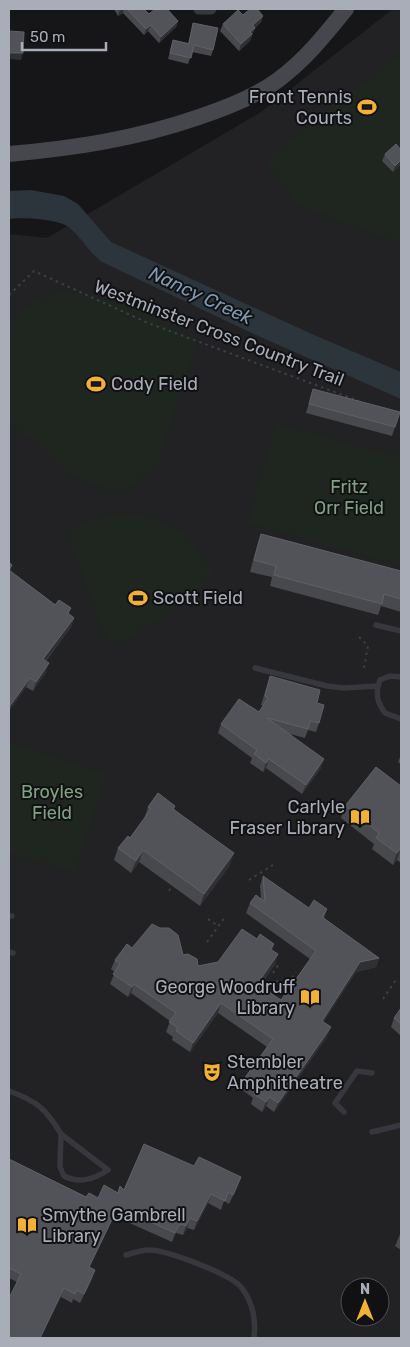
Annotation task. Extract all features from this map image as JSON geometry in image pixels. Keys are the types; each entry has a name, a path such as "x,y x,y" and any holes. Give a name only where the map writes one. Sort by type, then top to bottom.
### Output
{"street":[{"path":"199,9 211,9"},
{"path":"9,154 68,149 114,142 164,129 243,100 277,81 304,58 346,9"}],"lane":[{"path":"376,625 401,631"},
{"path":"255,668 327,686 344,688 378,686"},
{"path":"401,677 390,676 380,680 377,698 380,707 385,713 401,719"},
{"path":"344,1112 335,1103 357,1071 372,1073"},
{"path":"9,1091 38,1104 49,1114 61,1134 108,1170 91,1179 72,1180 64,1176 60,1167 61,1134"},
{"path":"372,1132 400,1126"},
{"path":"126,1255 148,1250 172,1254 230,1278 241,1287 251,1304 256,1324 254,1338"}],"path":[{"name":"Westminster Cross Country Trail","path":"9,295 34,271 148,322 365,403"},
{"path":"359,637 368,646 364,668"},
{"path":"249,880 273,865"},
{"path":"169,891 172,886"},
{"path":"207,942 225,917"},
{"path":"208,919 218,926"},
{"path":"273,972 280,962"},
{"path":"288,983 296,972"},
{"path":"273,988 280,977"},
{"path":"383,999 397,978"}],"shaded area":[{"path":"393,9 401,9 401,1338 9,1338 9,234 47,238 261,112"}],"green space":[{"name":"Front Tennis Courts","path":"401,54 401,244 296,204 265,160"},
{"name":"Cody Field","path":"67,292 118,303 136,309 170,324 197,343 158,463 133,486 118,491 96,486 67,473 31,438 9,424 9,328 27,307 40,298"},
{"name":"Fritz Orr Field","path":"276,424 401,458 401,565 248,523"},
{"name":"Scott Field","path":"114,515 147,518 174,528 195,547 213,575 158,620 120,644 107,640 67,534 89,521"},
{"name":"Broyles Field","path":"9,743 106,774 75,873 9,852"}],"water":[{"name":"Nancy Creek","path":"31,190 64,196 78,204 111,242 314,335 401,372 401,399 256,335 102,262 75,232 65,225 41,219 9,219 9,191"}],"building":[{"path":"127,9 144,9 149,14 155,9 167,9 178,21 161,37 151,25 146,29"},
{"path":"250,9 257,9 263,16 253,25 255,28 250,32 252,34 241,44 223,24 238,10 243,15"},
{"path":"193,23 218,28 213,50 194,45 191,58 170,53 173,40 189,44"},
{"path":"9,31 24,32 23,53 9,53"},
{"path":"396,144 401,150 401,160 395,166 385,154"},
{"path":"313,389 400,412 395,427 309,404"},
{"path":"261,534 401,571 401,599 384,594 382,604 274,575 276,566 254,560"},
{"path":"9,570 55,605 59,600 71,608 68,613 74,618 43,659 49,663 36,682 30,678 9,707"},
{"path":"270,676 320,690 317,703 324,705 319,723 310,721 308,729 267,718 324,759 306,785 269,759 266,763 254,754 257,750 221,724 239,699 259,712 268,698 265,696"},
{"path":"376,767 401,786 401,848 397,853 376,838 379,833 345,806"},
{"path":"158,793 175,806 173,809 234,853 204,894 143,850 136,861 118,848 128,836 130,838 151,809 148,807"},
{"path":"263,876 309,908 314,900 327,909 322,917 379,958 360,962 322,1021 331,1027 278,1103 270,1097 266,1102 254,1094 258,1089 244,1079 273,1039 221,1003 193,1043 176,1031 178,1028 169,1022 176,1013 134,984 132,987 113,974 120,964 115,960 127,944 132,948 152,924 160,928 169,928 178,935 183,955 188,954 197,959 198,966 218,962 242,929 257,939 260,934 274,944 270,949 278,954 257,984 281,1000 316,951 250,903 256,895 265,902"},
{"path":"401,1008 401,1024 394,1018"},
{"path":"144,1144 194,1166 199,1157 241,1177 233,1195 228,1192 225,1201 211,1194 197,1221 190,1218 186,1226 180,1224 175,1233 118,1207 89,1267 95,1270 84,1294 77,1290 75,1294 64,1288 40,1338 9,1338 9,1298 21,1274 9,1268 9,1159 86,1197 89,1193 98,1198 104,1185 118,1193 120,1186 124,1190"}],"place":[{"name":"Front Tennis Courts","path":"367,107"},
{"name":"Cody Field","path":"96,384"},
{"name":"Scott Field","path":"138,598"},
{"name":"Carlyle Fraser Library","path":"360,817"},
{"name":"George Woodruff Library","path":"310,997"},
{"name":"Stembler Amphitheatre","path":"212,1072"},
{"name":"Smythe Gambrell Library","path":"27,1225"}]}
